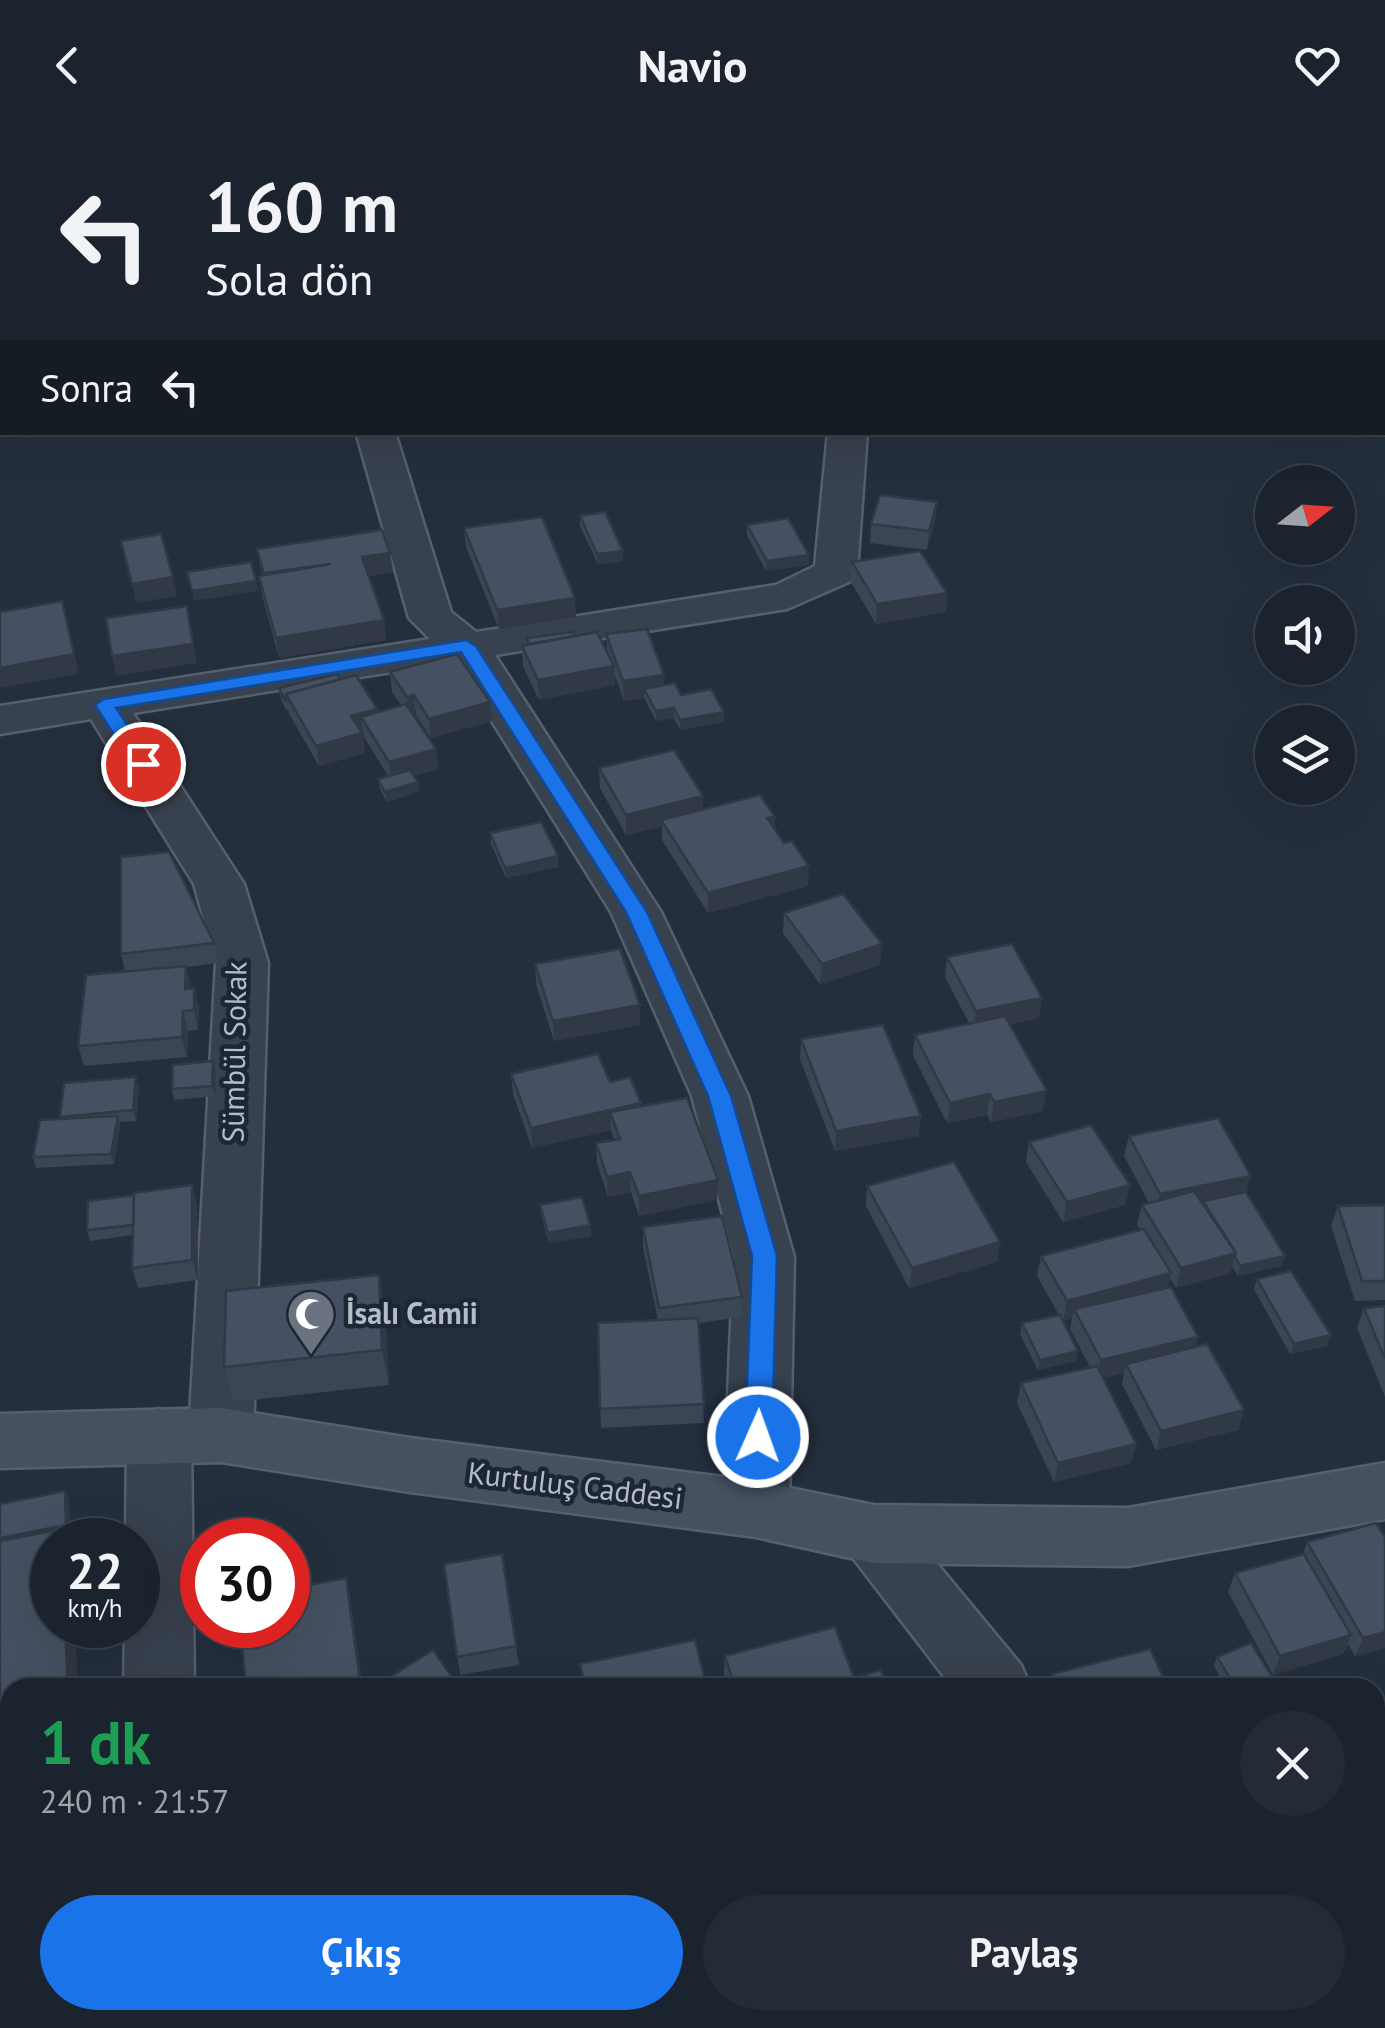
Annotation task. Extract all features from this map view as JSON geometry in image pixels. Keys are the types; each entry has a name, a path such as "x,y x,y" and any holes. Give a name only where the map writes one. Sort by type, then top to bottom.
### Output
{"main road":[{"name":"Kurtuluş Caddesi","path":"0,1442 190,1436 756,1509 872,1534 1128,1536 1385,1491"}],"street":[{"path":"376,435 431,618 466,646 636,912 720,1096 764,1256 756,1509"},
{"path":"0,720 788,596 836,572 848,435"},
{"name":"Sümbül Sokak","path":"104,705 219,884 242,963 160,1678"},
{"path":"872,1534 988,1678"}],"building":[{"path":"880,495 937,502 929,531 871,524"},
{"path":"605,512 623,551 597,554 580,516"},
{"path":"542,517 575,598 497,610 464,528"},
{"path":"788,518 809,555 767,561 747,525"},
{"path":"382,530 390,553 362,557 384,620 276,638 259,576 331,564 264,573 257,549"},
{"path":"161,534 173,577 132,584 121,541"},
{"path":"920,551 947,593 877,604 852,562"},
{"path":"251,562 256,581 192,591 187,572"},
{"path":"62,601 74,654 0,668 0,612"},
{"path":"187,606 193,644 112,656 106,618"},
{"path":"647,629 664,675 623,681 606,634"},
{"path":"573,632 575,636 529,644 527,638"},
{"path":"597,632 614,666 538,680 522,646"},
{"path":"457,654 490,702 429,719 414,695 407,697 390,672"},
{"path":"337,674 340,680 286,694 287,700 279,688"},
{"path":"356,675 377,709 351,716 362,733 316,746 286,694"},
{"path":"675,683 681,695 711,689 724,712 680,720 674,708 656,711 644,689"},
{"path":"406,704 436,749 389,762 361,717"},
{"path":"674,750 703,796 626,815 599,768"},
{"path":"410,770 418,782 385,792 378,779"},
{"path":"760,795 775,817 767,818 784,843 792,841 809,866 708,893 661,820"},
{"path":"541,822 558,856 505,868 490,833"},
{"path":"169,852 214,943 121,954 121,857"},
{"path":"843,894 882,944 822,964 784,913"},
{"path":"1012,944 1042,998 976,1011 947,957"},
{"path":"620,949 640,1005 553,1021 535,964"},
{"path":"186,966 185,989 194,988 194,1010 183,1011 182,1037 78,1046 86,975"},
{"path":"1005,1016 1047,1091 994,1102 990,1094 950,1103 915,1035"},
{"path":"883,1025 921,1116 836,1131 801,1039"},
{"path":"598,1054 610,1082 630,1077 641,1103 531,1128 511,1074"},
{"path":"213,1061 212,1086 172,1089 173,1065"},
{"path":"136,1077 133,1110 60,1117 64,1083"},
{"path":"687,1098 718,1180 639,1196 630,1172 607,1177 596,1143 620,1139 610,1112"},
{"path":"118,1116 111,1154 33,1157 40,1120"},
{"path":"1218,1118 1251,1176 1160,1194 1129,1136"},
{"path":"1091,1125 1130,1185 1067,1202 1029,1142"},
{"path":"954,1162 1000,1242 912,1268 867,1186"},
{"path":"192,1185 192,1260 132,1268 134,1193"},
{"path":"1194,1191 1236,1253 1181,1268 1142,1205"},
{"path":"1246,1192 1285,1256 1240,1266 1203,1201"},
{"path":"134,1195 133,1225 87,1230 88,1201"},
{"path":"582,1197 590,1225 548,1233 540,1205"},
{"path":"1385,1205 1385,1281 1362,1281 1338,1206"},
{"path":"722,1216 742,1297 659,1308 643,1227"},
{"path":"1144,1229 1171,1273 1067,1301 1041,1256"},
{"path":"1291,1271 1331,1335 1294,1344 1257,1279"},
{"path":"379,1275 382,1350 224,1367 226,1291"},
{"path":"1171,1287 1198,1337 1101,1360 1074,1309"},
{"path":"1385,1306 1385,1359 1364,1308"},
{"path":"1060,1315 1078,1351 1040,1360 1022,1323"},
{"path":"698,1318 704,1404 600,1409 598,1323"},
{"path":"1207,1344 1244,1410 1161,1431 1126,1364"},
{"path":"1097,1366 1136,1444 1058,1463 1021,1383"},
{"path":"65,1491 66,1518 30,1518 30,1532 0,1538 0,1504"},
{"path":"1376,1523 1385,1537 1385,1632 1363,1638 1307,1542"},
{"path":"30,1535 30,1648 66,1648 68,1678 0,1678 0,1541"},
{"path":"502,1554 516,1646 457,1657 444,1564"},
{"path":"1304,1554 1351,1635 1280,1656 1235,1573"},
{"path":"346,1578 360,1678 245,1678 242,1648 310,1648 310,1585"},
{"path":"835,1627 854,1678 732,1678 725,1656"},
{"path":"695,1640 704,1678 583,1678 580,1664"},
{"path":"1251,1643 1273,1678 1230,1678 1217,1657"},
{"path":"1150,1649 1163,1678 1053,1678 1052,1674"},
{"path":"433,1650 453,1678 389,1678"},
{"path":"881,1670 884,1678 854,1678"}],"place":[{"name":"İsalı Camii","path":"311,1356"}],"route":[{"path":"143,764 104,705 466,646 636,912 720,1096 764,1256 758,1437"}]}
